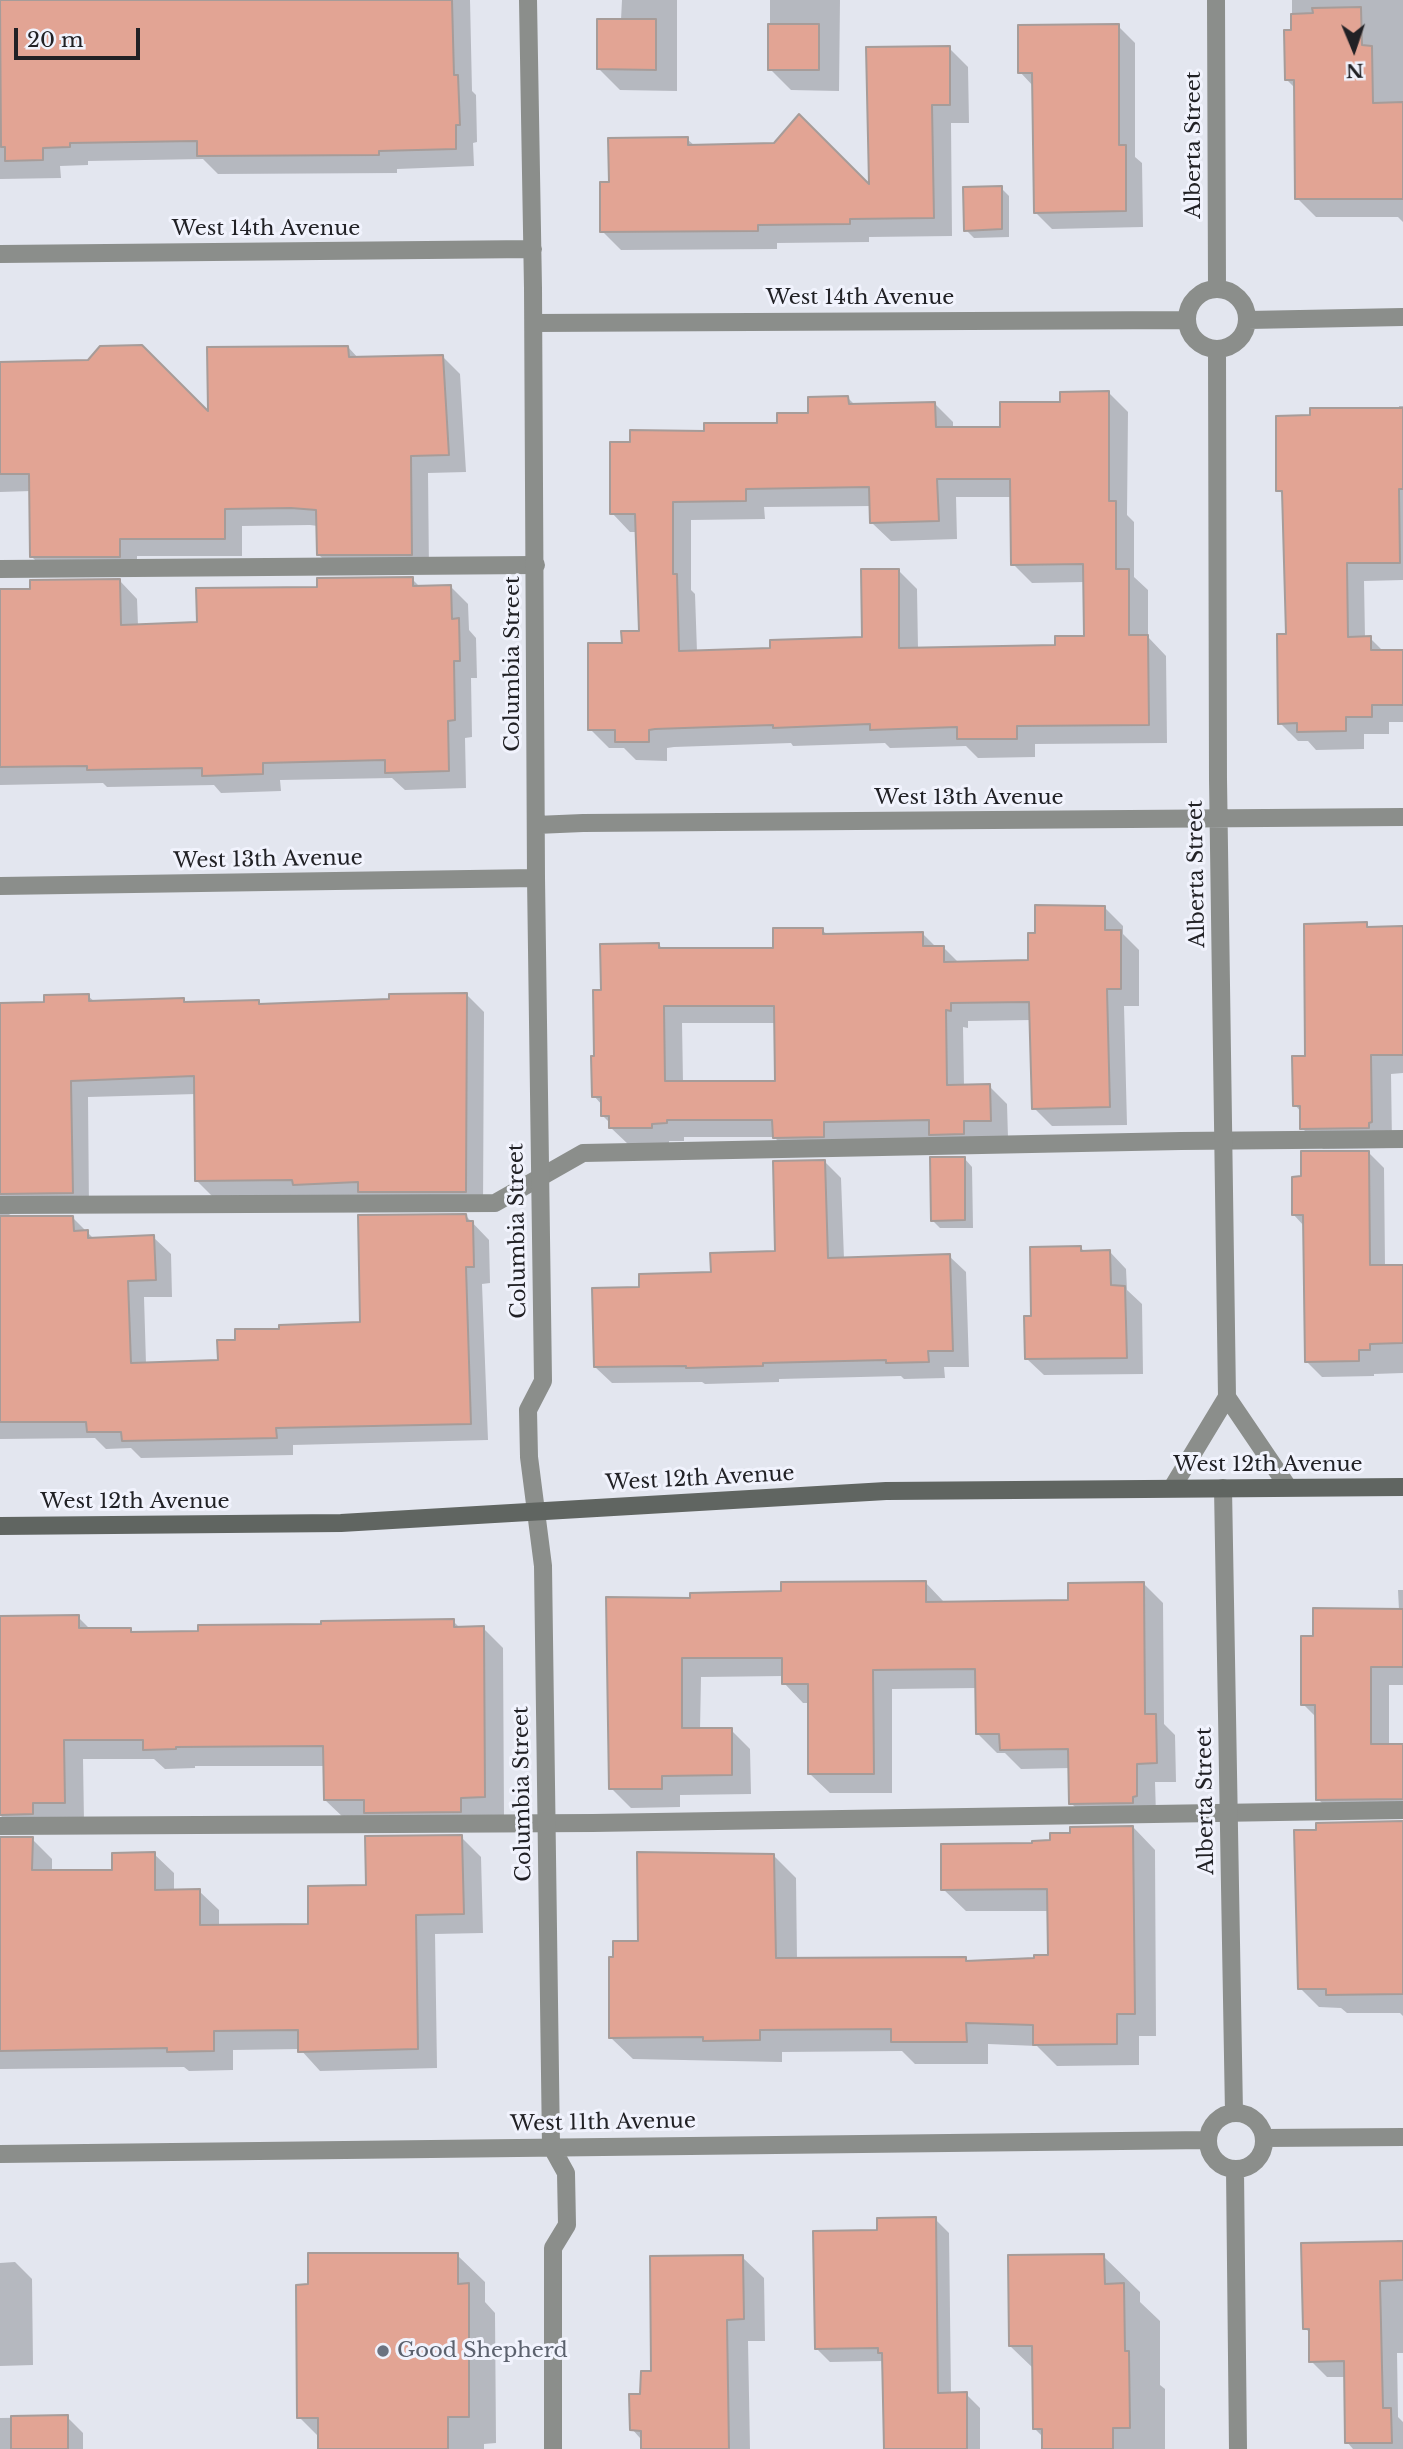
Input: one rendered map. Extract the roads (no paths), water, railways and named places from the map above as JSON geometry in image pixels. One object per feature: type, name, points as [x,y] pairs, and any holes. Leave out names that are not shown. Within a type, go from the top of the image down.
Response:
[{"type":"street","name":"Columbia Street","points":[[528,0],[534,323],[536,878],[543,1381],[528,1410],[529,1457],[543,1566],[551,2146],[566,2173],[567,2225],[553,2248],[554,2449]]},
{"type":"street","name":"Alberta Street","points":[[1216,0],[1217,289]]},
{"type":"street","name":"West 14th Avenue","points":[[0,254],[533,249]]},
{"type":"street","points":[[1217,289],[1227,290],[1235,295],[1246,310],[1248,320],[1242,338],[1226,349],[1217,350],[1208,349],[1193,338],[1187,320],[1193,302],[1199,295],[1217,289]]},
{"type":"street","points":[[1248,320],[1403,317]]},
{"type":"street","name":"West 14th Avenue","points":[[534,323],[1187,320]]},
{"type":"street","name":"Alberta Street","points":[[1217,350],[1219,819],[1227,1397]]},
{"type":"street","points":[[0,569],[536,565]]},
{"type":"street","name":"West 13th Avenue","points":[[536,825],[1403,817]]},
{"type":"street","name":"West 13th Avenue","points":[[0,886],[536,878]]},
{"type":"street","points":[[0,1205],[495,1203],[583,1153],[1403,1139]]},
{"type":"street","points":[[1172,1488],[1227,1397],[1288,1487]]},
{"type":"street","name":"West 12th Avenue","points":[[0,1526],[341,1523],[886,1491],[1403,1486]]},
{"type":"street","name":"Alberta Street","points":[[1223,1488],[1234,2113]]},
{"type":"street","points":[[0,1826],[547,1823],[1403,1810]]},
{"type":"street","points":[[1234,2113],[1245,2114],[1254,2119],[1265,2138],[1264,2150],[1258,2161],[1247,2168],[1235,2170],[1224,2168],[1215,2160],[1209,2151],[1207,2140],[1216,2121],[1224,2115],[1234,2113]]},
{"type":"street","points":[[1265,2138],[1403,2137]]},
{"type":"street","name":"West 11th Avenue","points":[[0,2154],[1207,2140]]},
{"type":"street","points":[[1235,2170],[1238,2449]]},
{"type":"place","name":"Good Shepherd","points":[[383,2351]]}]
